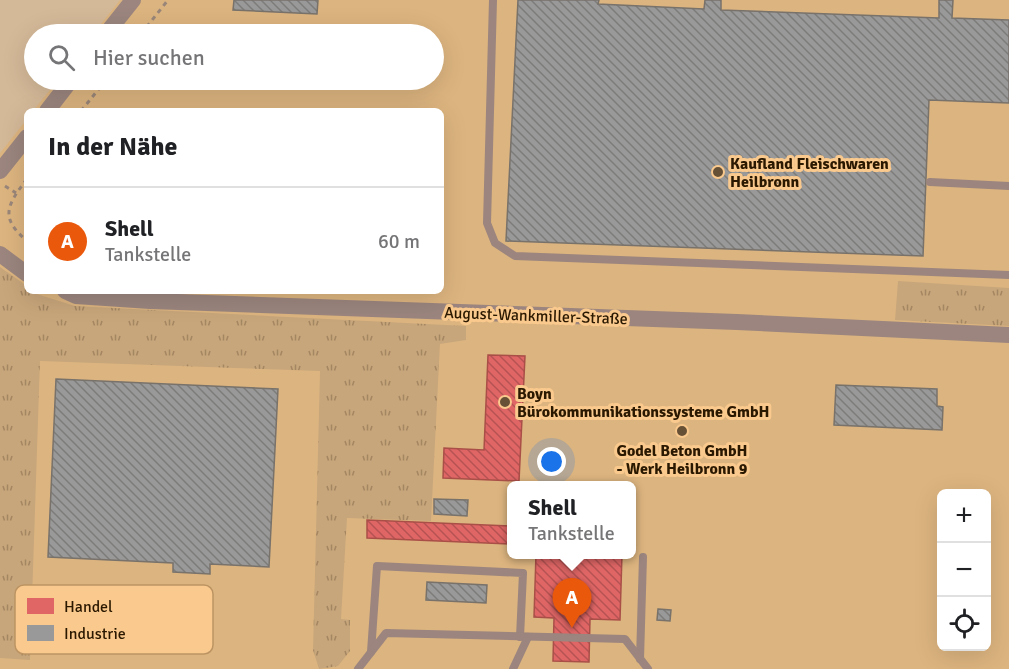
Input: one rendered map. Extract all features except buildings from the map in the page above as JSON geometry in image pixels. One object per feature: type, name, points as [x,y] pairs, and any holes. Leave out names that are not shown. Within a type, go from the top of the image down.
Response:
[{"type":"street","points":[[114,24],[133,0]]},
{"type":"street","points":[[49,108],[63,90]]},
{"type":"street","points":[[0,171],[24,140]]},
{"type":"street","points":[[0,254],[24,272]]},
{"type":"street","name":"August-Wankmiller-Straße","points":[[71,294],[150,301],[737,322],[1009,335]]},
{"type":"lane","points":[[493,0],[487,223],[495,243],[515,256],[1009,275]]},
{"type":"lane","points":[[930,182],[1009,186]]},
{"type":"lane","points":[[640,659],[643,557]]},
{"type":"lane","points":[[371,653],[377,566],[523,573],[524,637],[513,669]]},
{"type":"lane","points":[[358,669],[386,633],[625,639],[648,669]]},
{"type":"path","points":[[149,24],[168,0]]},
{"type":"path","points":[[83,108],[98,90]]},
{"type":"path","points":[[24,183],[6,207],[6,220],[14,231],[24,239]]},
{"type":"shaded area","points":[[120,0],[1009,0],[1009,669],[0,669],[0,153],[24,123],[24,294],[444,294],[444,108],[35,108],[50,90],[444,90],[444,24],[101,24]]},
{"type":"green space","points":[[0,267],[24,284],[24,294],[37,294],[75,306],[466,326],[466,340],[440,344],[431,521],[347,518],[341,619],[350,620],[350,651],[338,666],[319,669],[313,650],[320,371],[40,361],[33,585],[15,585],[15,654],[30,654],[30,660],[0,658]]},
{"type":"green space","points":[[898,281],[1009,288],[1009,326],[895,320]]},
{"type":"place","name":"Kaufland Fleischwaren Heilbronn","points":[[718,172]]},
{"type":"place","name":"Boyn Bürokommunikationssysteme GmbH","points":[[505,402]]},
{"type":"place","name":"Godel Beton GmbH - Werk Heilbronn 9","points":[[682,431]]},
{"type":"place","name":"Shell","points":[[572,628]]}]
